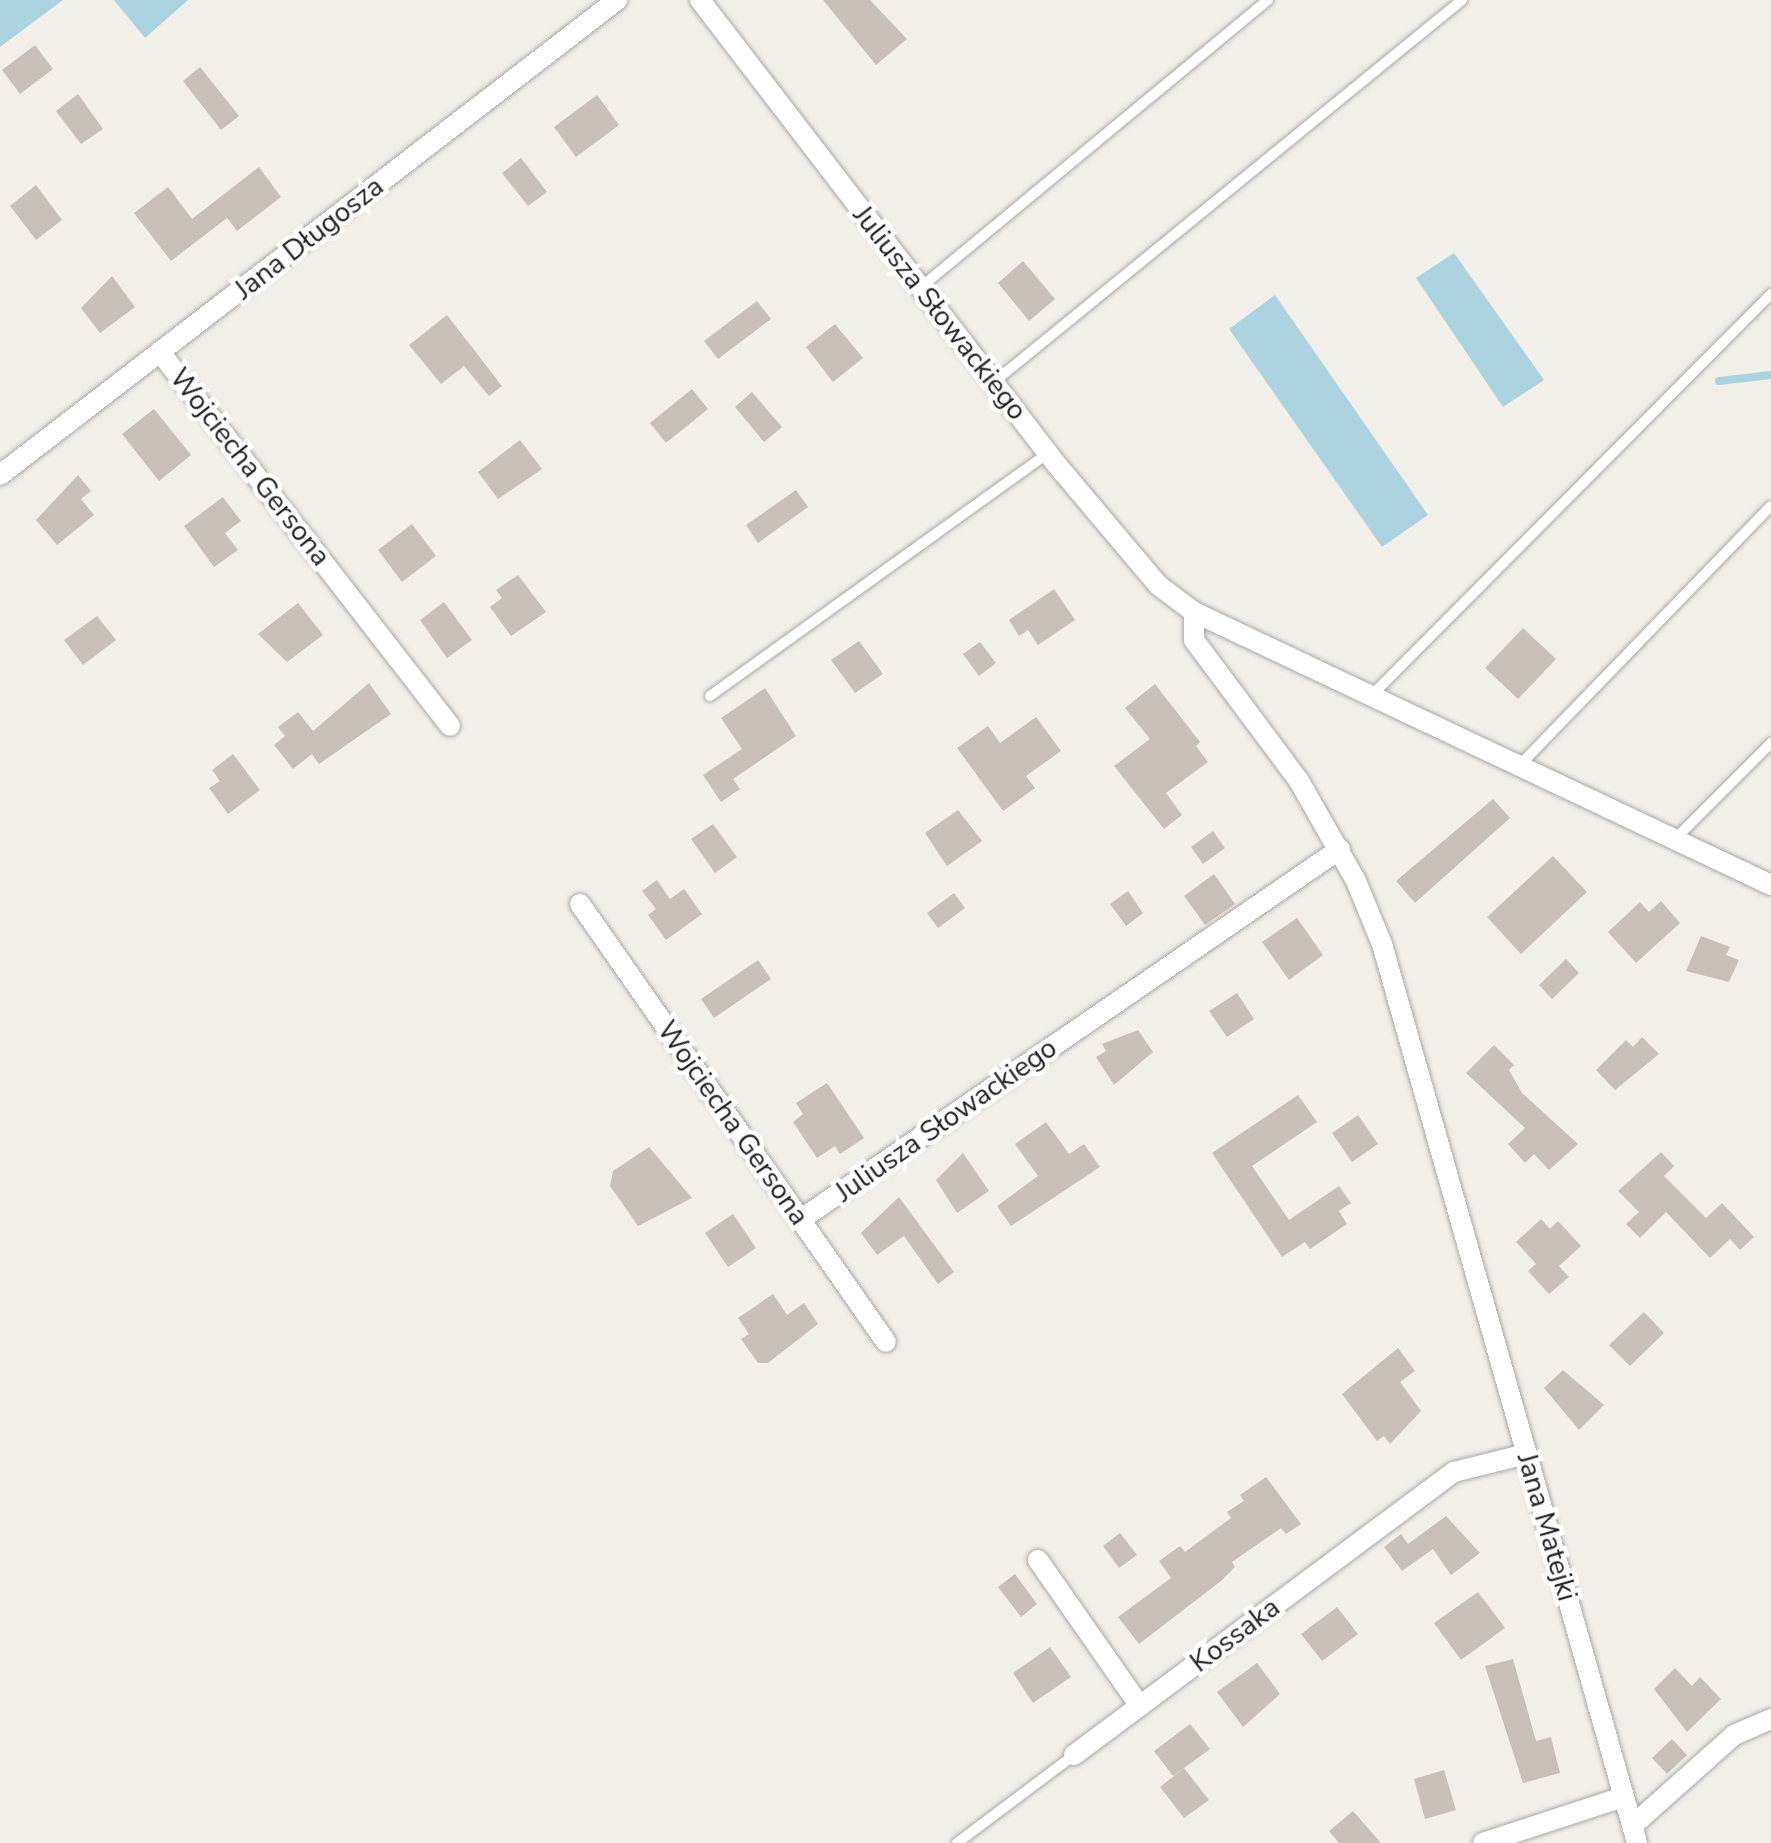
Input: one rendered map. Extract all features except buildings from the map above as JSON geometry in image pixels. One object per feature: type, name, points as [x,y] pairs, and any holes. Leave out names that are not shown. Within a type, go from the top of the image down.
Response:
[{"type":"street","name":"Jana Długosza","points":[[0,475],[617,0]]},
{"type":"street","name":"Juliusza Słowackiego","points":[[700,0],[1048,454],[1158,584],[1194,612],[1771,884]]},
{"type":"street","name":"Wojciecha Gersona","points":[[160,352],[450,726]]},
{"type":"street","points":[[1194,612],[1194,640],[1299,781],[1340,850]]},
{"type":"street","name":"Juliusza Słowackiego","points":[[800,1220],[1340,850]]},
{"type":"street","name":"Jana Matejki","points":[[1340,850],[1382,944],[1462,1210],[1526,1454],[1634,1834]]},
{"type":"street","name":"Wojciecha Gersona","points":[[580,904],[886,1342]]},
{"type":"street","name":"Kossaka","points":[[1074,1755],[1454,1472],[1526,1454]]},
{"type":"street","points":[[1038,1560],[1140,1706]]},
{"type":"street","points":[[1634,1834],[1734,1735],[1771,1720]]},
{"type":"street","points":[[1483,1843],[1623,1796]]},
{"type":"lane","points":[[920,288],[1268,0]]},
{"type":"lane","points":[[994,382],[1462,0]]},
{"type":"lane","points":[[1372,694],[1771,294]]},
{"type":"lane","points":[[710,696],[1048,454]]},
{"type":"lane","points":[[1518,767],[1771,506]]},
{"type":"lane","points":[[1675,840],[1771,743]]},
{"type":"lane","name":"Kossaka","points":[[958,1843],[1074,1755]]},
{"type":"water","points":[[0,0],[63,0],[0,47]]},
{"type":"water","points":[[114,0],[188,0],[145,38]]},
{"type":"water","points":[[1454,253],[1544,380],[1503,407],[1416,278]]},
{"type":"water","points":[[1275,295],[1428,515],[1382,547],[1229,329]]},
{"type":"waterway","points":[[1719,381],[1771,375]]}]
